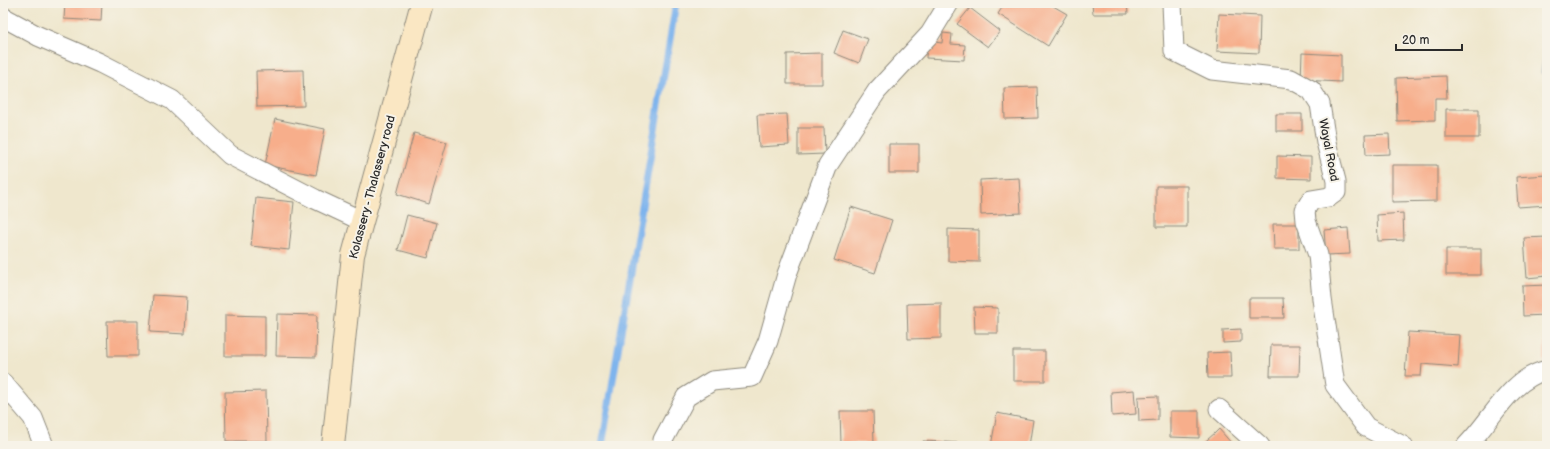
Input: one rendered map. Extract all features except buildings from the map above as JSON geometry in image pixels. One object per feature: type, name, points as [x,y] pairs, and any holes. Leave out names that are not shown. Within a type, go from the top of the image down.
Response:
[{"type":"main road","name":"Kolassery - Thalassery road","points":[[333,446],[353,255],[422,3]]},
{"type":"street","points":[[662,446],[663,440],[686,397],[712,381],[752,377],[768,341],[787,274],[828,165],[877,91],[930,34],[949,3]]},
{"type":"street","name":"Wayal Road","points":[[1172,3],[1174,51],[1212,70],[1291,79],[1311,90],[1320,104],[1326,142],[1336,181],[1336,192],[1329,197],[1311,200],[1305,210],[1306,221],[1318,255],[1322,299],[1335,385],[1366,427],[1403,446]]},
{"type":"street","points":[[3,17],[38,36],[100,63],[172,100],[230,155],[314,199],[362,221]]},
{"type":"street","points":[[1466,446],[1491,414],[1523,381],[1547,370]]},
{"type":"street","points":[[3,383],[33,418],[44,446]]},
{"type":"street","points":[[1219,409],[1260,446]]},
{"type":"water","points":[[1547,38],[1547,74],[1541,73]]},
{"type":"waterway","points":[[602,446],[676,3]]}]
